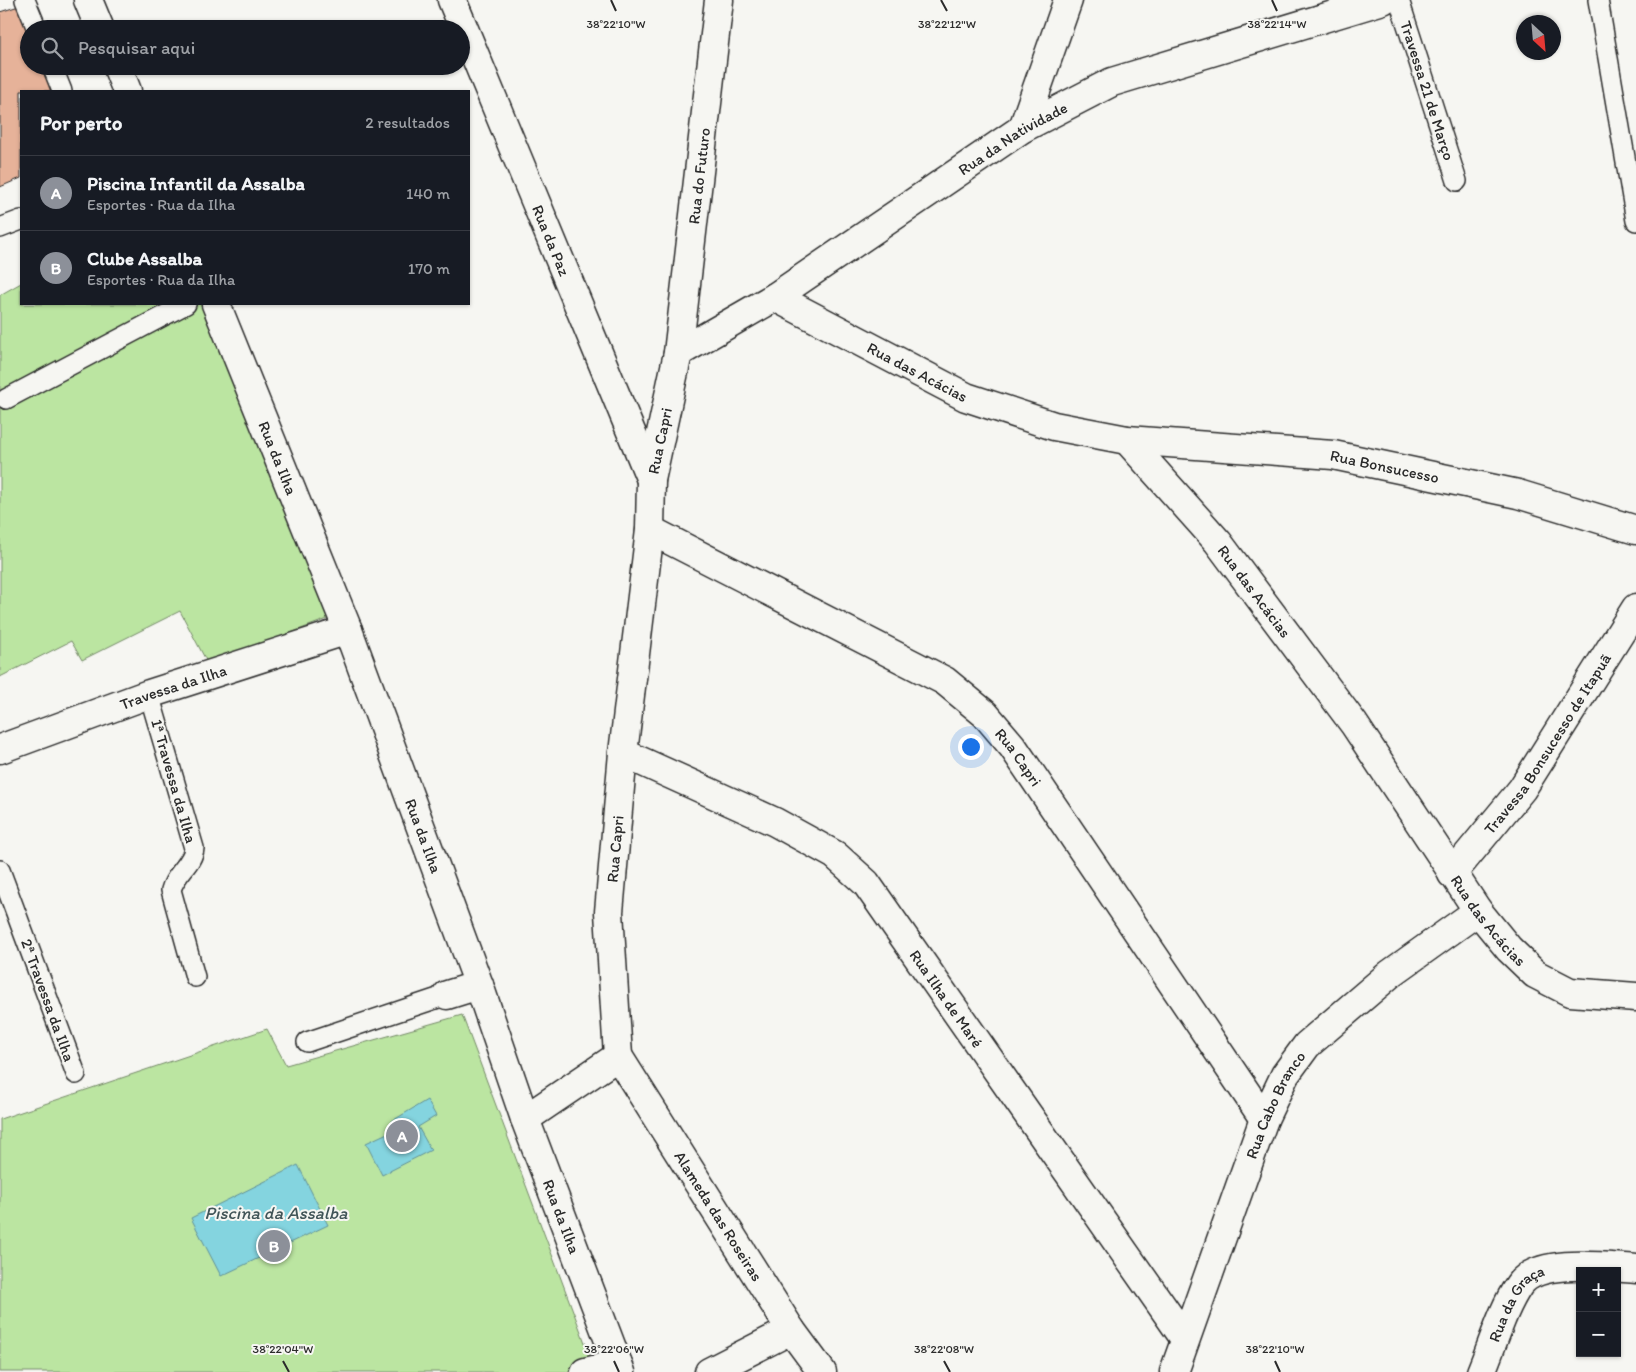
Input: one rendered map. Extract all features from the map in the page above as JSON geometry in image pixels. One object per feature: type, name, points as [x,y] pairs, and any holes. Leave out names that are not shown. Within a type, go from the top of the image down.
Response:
[{"type":"street","points":[[88,0],[96,20]]},
{"type":"street","name":"Rua da Paz","points":[[452,0],[460,20]]},
{"type":"street","name":"Rua do Futuro","points":[[678,352],[720,0]]},
{"type":"street","points":[[1023,128],[1068,0]]},
{"type":"street","name":"Rua da Natividade","points":[[678,352],[775,297],[1023,128],[1112,82],[1382,0]]},
{"type":"street","name":"Rua da Paz","points":[[470,43],[651,480]]},
{"type":"street","points":[[120,75],[127,90]]},
{"type":"street","name":"Rua das Acácias","points":[[775,297],[966,397],[1054,426],[1128,440],[1218,542],[1354,724],[1452,874],[1478,911],[1509,949],[1535,974],[1570,992],[1636,997]]},
{"type":"street","name":"Rua da Ilha","points":[[216,305],[348,630],[479,985],[525,1119],[619,1368]]},
{"type":"street","name":"Rua Capri","points":[[618,1056],[609,912],[623,753],[650,530],[651,480],[678,352]]},
{"type":"street","name":"Rua Bonsucesso","points":[[1128,440],[1333,455],[1518,494],[1636,530]]},
{"type":"street","name":"Rua Capri","points":[[650,530],[945,681],[986,714],[1014,747],[1264,1119]]},
{"type":"street","name":"Travessa Bonsucesso de Itapuã","points":[[1452,874],[1522,789],[1636,608]]},
{"type":"street","name":"Travessa da Ilha","points":[[0,749],[148,694],[348,630]]},
{"type":"street","name":"Rua Ilha de Maré","points":[[623,753],[775,822],[835,855],[866,883],[1185,1339]]},
{"type":"street","name":"Rua Cabo Branco","points":[[1174,1372],[1264,1119],[1285,1075],[1307,1045],[1390,974],[1478,911]]},
{"type":"street","points":[[448,995],[479,985]]},
{"type":"street","points":[[525,1119],[618,1056]]},
{"type":"street","name":"Alameda das Roseiras","points":[[618,1056],[791,1330],[822,1372]]},
{"type":"street","name":"Rua da Graça","points":[[1481,1372],[1520,1283],[1540,1271],[1571,1264],[1636,1269]]},
{"type":"street","points":[[709,1372],[791,1330]]},
{"type":"street","points":[[585,1372],[619,1368]]},
{"type":"lane","points":[[26,0],[34,20]]},
{"type":"lane","name":"Travessa 21 de Março","points":[[1399,0],[1457,181]]},
{"type":"lane","points":[[1598,0],[1636,221]]},
{"type":"lane","points":[[56,75],[62,90]]},
{"type":"lane","points":[[0,228],[20,220]]},
{"type":"lane","points":[[6,399],[184,305]]},
{"type":"lane","name":"1ª Travessa da Ilha","points":[[148,694],[194,848],[194,855],[173,879],[171,890],[196,977]]},
{"type":"lane","name":"2ª Travessa da Ilha","points":[[0,870],[76,1074]]},
{"type":"lane","points":[[307,1042],[448,995]]},
{"type":"green space","points":[[20,284],[20,305],[202,305],[330,618],[208,664],[180,611],[82,660],[71,641],[0,677],[0,295]]},
{"type":"green space","points":[[462,1015],[596,1372],[0,1372],[0,1119],[267,1029],[286,1065]]},
{"type":"water","points":[[427,1100],[436,1116],[418,1127],[431,1150],[382,1175],[366,1143],[398,1128],[392,1121]]},
{"type":"water","name":"Piscina da Assalba","points":[[298,1165],[328,1225],[221,1276],[191,1218]]},
{"type":"building","points":[[22,5],[26,20],[20,20],[20,75],[50,75],[56,90],[20,90],[20,178],[0,187],[0,12]]},
{"type":"place","name":"Piscina Infantil da Assalba","points":[[402,1136]]},
{"type":"place","name":"Clube Assalba","points":[[274,1246]]}]
